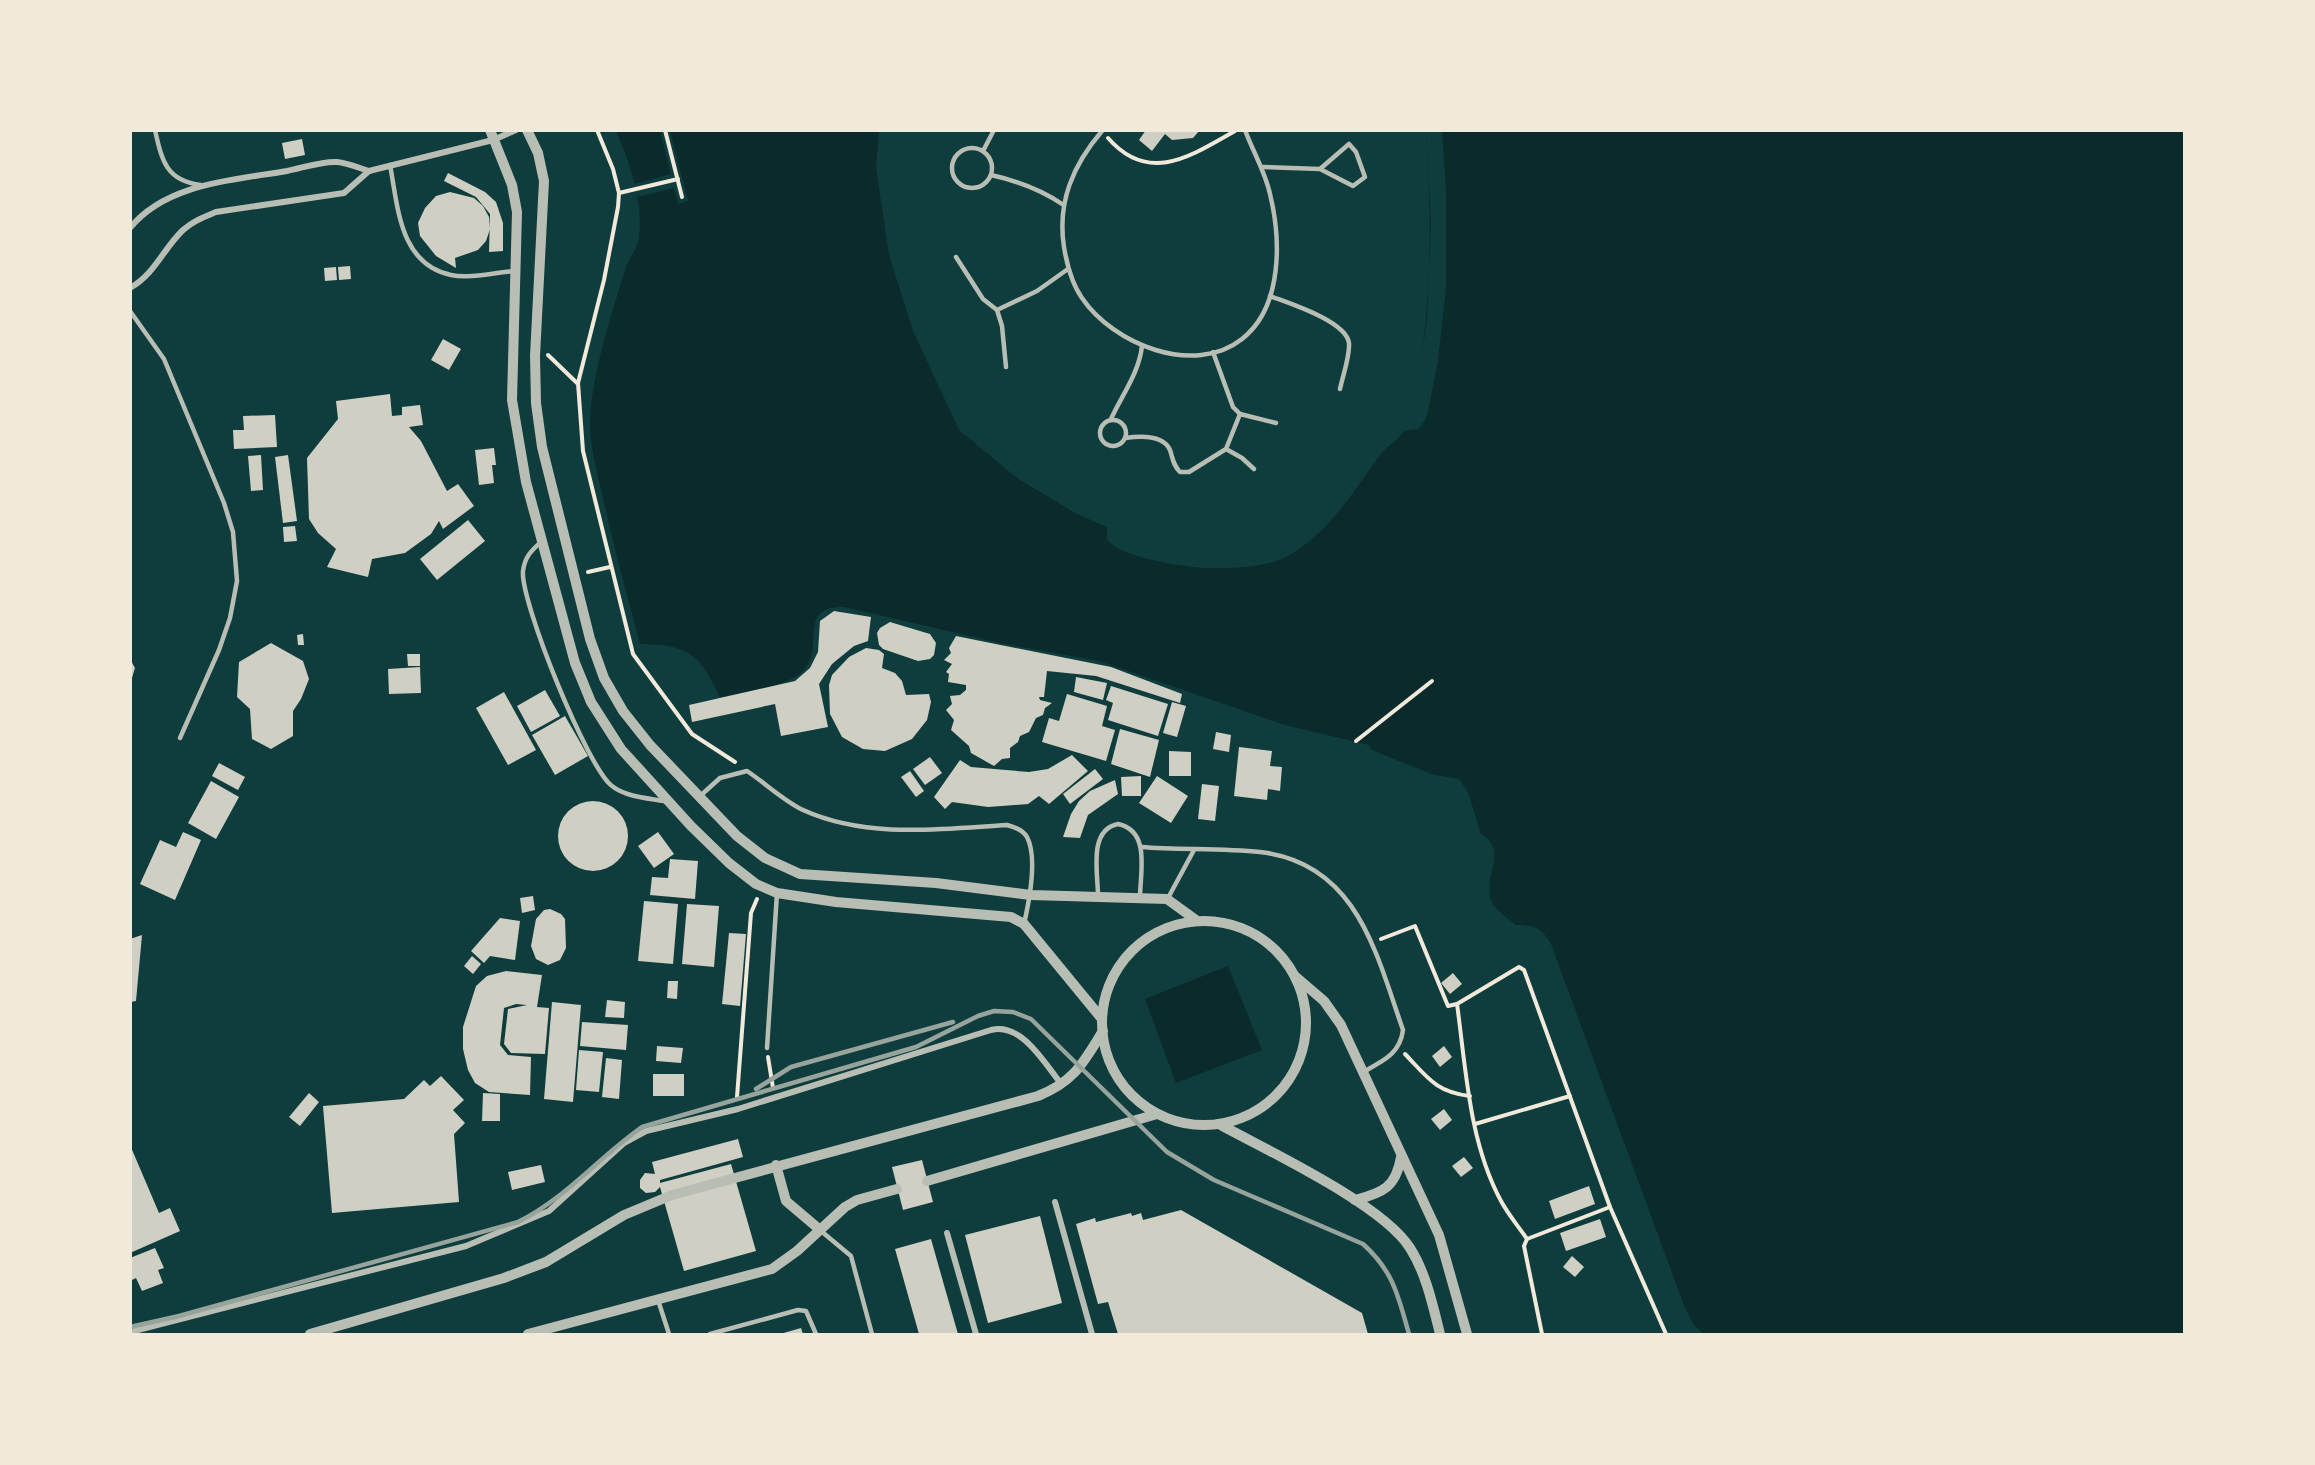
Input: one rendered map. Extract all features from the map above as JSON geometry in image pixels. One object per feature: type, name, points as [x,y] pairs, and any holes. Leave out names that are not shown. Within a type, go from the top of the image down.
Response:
[{"type":"street","points":[[130,288],[152,272],[170,244],[198,220],[216,212],[344,193],[369,171],[516,130]]},
{"type":"street","points":[[527,130],[538,153],[544,181],[535,356],[536,403],[542,447],[573,575],[604,678],[623,711],[650,745],[736,836],[758,853],[800,874],[936,883],[1031,895],[1167,899],[1196,920]]},
{"type":"street","points":[[492,135],[516,198],[512,400],[526,482],[575,663],[591,702],[621,749],[729,863],[762,886],[777,893],[836,902],[1011,917],[1024,924],[1102,1019]]},
{"type":"street","points":[[130,228],[139,218],[180,193],[204,186],[337,162],[369,171]]},
{"type":"street","points":[[130,218],[139,218]]},
{"type":"street","points":[[1196,920],[1243,928],[1264,940],[1282,956],[1295,977],[1304,1003],[1306,1030],[1300,1057],[1292,1074],[1269,1102],[1246,1117],[1219,1124],[1188,1124],[1157,1114],[1135,1098],[1118,1077],[1107,1053],[1103,1031],[1102,1019],[1108,990],[1121,963],[1142,942],[1168,927],[1196,920]]},
{"type":"street","points":[[1295,977],[1324,1002],[1335,1017],[1362,1073],[1439,1235],[1467,1335]]},
{"type":"street","points":[[130,1332],[466,1246],[549,1211],[624,1143],[646,1131],[738,1109],[1001,1028],[1012,1030],[1025,1041],[1063,1085]]},
{"type":"street","points":[[310,1335],[504,1278],[546,1262],[647,1204],[776,1165],[1038,1096],[1063,1085],[1080,1067],[1103,1031]]},
{"type":"street","points":[[927,1181],[1157,1114]]},
{"type":"street","points":[[1219,1124],[1355,1200],[1385,1221],[1410,1248],[1430,1296],[1440,1335]]},
{"type":"street","points":[[1355,1200],[1372,1196],[1390,1185],[1396,1178],[1401,1157]]},
{"type":"street","points":[[776,1165],[786,1201],[819,1229]]},
{"type":"street","points":[[528,1335],[772,1269],[857,1200],[897,1189]]},
{"type":"street","points":[[1055,1202],[1092,1335]]},
{"type":"street","points":[[947,1233],[976,1335]]},
{"type":"lane","points":[[160,130],[155,134],[162,157],[172,176],[186,183],[204,186]]},
{"type":"lane","points":[[983,151],[994,130]]},
{"type":"lane","points":[[1102,130],[1077,166],[1062,204],[1063,236],[1068,269],[1080,296],[1092,311],[1124,336],[1162,353],[1213,352],[1242,340],[1261,317],[1270,296],[1276,269],[1276,236],[1263,167],[1245,130]]},
{"type":"lane","points":[[1263,167],[1320,169],[1353,186],[1365,177],[1356,152],[1349,144],[1320,169]]},
{"type":"lane","points":[[971,148],[983,151],[992,163],[991,174],[985,183],[976,188],[965,187],[957,180],[953,170],[954,160],[961,152],[971,148]]},
{"type":"lane","points":[[390,165],[400,227],[408,245],[421,259],[450,275],[516,271]]},
{"type":"lane","points":[[991,174],[1017,180],[1044,192],[1062,204]]},
{"type":"lane","points":[[956,257],[983,299],[997,310],[1006,367]]},
{"type":"lane","points":[[997,310],[1038,291],[1068,269]]},
{"type":"lane","points":[[1270,296],[1305,308],[1338,327],[1347,337],[1349,345],[1340,389]]},
{"type":"lane","points":[[130,311],[164,359],[225,503],[233,532],[237,581],[230,618],[219,650],[180,738]]},
{"type":"lane","points":[[1142,346],[1141,359],[1133,377],[1111,419],[1101,427],[1099,432],[1103,442],[1112,446],[1125,438],[1145,437],[1164,442],[1169,448],[1175,466],[1180,472],[1189,472],[1226,449],[1240,414]]},
{"type":"lane","points":[[1213,352],[1233,407],[1240,414],[1276,423]]},
{"type":"lane","points":[[1111,419],[1124,424],[1125,438]]},
{"type":"lane","points":[[1226,449],[1242,458],[1254,469]]},
{"type":"lane","points":[[542,540],[526,556],[523,573],[529,605],[548,664],[598,770],[611,786],[632,796],[670,802]]},
{"type":"lane","points":[[699,797],[720,778],[747,771],[801,809],[841,824],[913,830],[1007,825],[1018,828],[1027,837],[1030,849],[1031,895],[1024,924]]},
{"type":"lane","points":[[1098,896],[1098,843],[1106,828],[1118,824],[1136,832],[1141,848],[1140,898]]},
{"type":"lane","points":[[1141,848],[1262,853],[1296,862],[1329,878],[1349,900],[1372,943],[1403,1030],[1394,1054],[1362,1073]]},
{"type":"lane","points":[[1167,899],[1194,850]]},
{"type":"lane","points":[[767,1048],[777,893]]},
{"type":"lane","points":[[819,1229],[850,1256],[872,1335]]},
{"type":"lane","points":[[658,1299],[669,1335]]},
{"type":"lane","points":[[710,1335],[798,1310],[806,1311],[816,1335]]},
{"type":"path","points":[[597,130],[613,169],[619,193],[604,280],[578,384],[583,450],[610,567],[633,654],[692,734],[747,771]]},
{"type":"path","points":[[665,130],[682,197]]},
{"type":"path","points":[[1102,130],[1120,152],[1141,162],[1184,158],[1210,148],[1236,130]]},
{"type":"path","points":[[619,193],[678,179]]},
{"type":"path","points":[[535,356],[549,355],[578,384]]},
{"type":"path","points":[[573,575],[610,567]]},
{"type":"path","points":[[1356,741],[1431,681]]},
{"type":"path","points":[[738,1109],[751,913],[762,886]]},
{"type":"path","points":[[1372,943],[1415,926],[1448,1006],[1457,1005],[1519,967],[1524,970],[1610,1207],[1666,1335]]},
{"type":"path","points":[[1457,1005],[1475,1124],[1497,1191],[1527,1239]]},
{"type":"path","points":[[767,1048],[775,1098]]},
{"type":"path","points":[[1398,1048],[1436,1085],[1449,1094],[1470,1096]]},
{"type":"path","points":[[1475,1124],[1570,1096]]},
{"type":"path","points":[[1542,1335],[1524,1246],[1527,1239],[1610,1207]]},
{"type":"water","points":[[616,131],[879,131],[876,168],[889,255],[913,331],[959,430],[1017,478],[1077,514],[1107,527],[1107,539],[1124,551],[1152,560],[1183,566],[1213,568],[1244,567],[1275,562],[1311,540],[1336,515],[1378,458],[1407,426],[1416,399],[1425,333],[1429,275],[1430,218],[1426,131],[2184,131],[2184,1334],[1704,1334],[1694,1325],[1685,1308],[1551,944],[1537,929],[1516,925],[1499,912],[1492,902],[1490,883],[1493,848],[1489,840],[1481,834],[1468,792],[1459,779],[1431,774],[1372,750],[1369,745],[1285,725],[1099,661],[1000,643],[844,607],[829,608],[816,620],[809,661],[796,677],[764,688],[720,697],[706,670],[690,654],[670,647],[640,644],[598,479],[590,430],[594,384],[603,345],[626,266],[637,246],[639,237],[637,195]]},
{"type":"water","points":[[1228,966],[1262,1050],[1176,1083],[1145,999]]},
{"type":"pier","points":[[660,131],[670,131],[688,201],[678,204],[674,188],[638,197],[634,184],[671,174]]},
{"type":"pier","points":[[1426,131],[1442,131],[1446,192],[1446,288],[1438,361],[1427,416],[1419,429],[1404,431],[1413,410],[1427,321],[1431,221]]},
{"type":"building","points":[[1146,130],[1200,130],[1193,138],[1172,140],[1165,134],[1152,151],[1139,140]]},
{"type":"building","points":[[302,139],[305,155],[285,159],[282,143]]},
{"type":"building","points":[[448,173],[485,192],[496,202],[503,223],[503,251],[489,252],[490,214],[476,197],[444,181]]},
{"type":"building","points":[[450,192],[474,198],[483,206],[489,217],[490,229],[486,241],[478,250],[455,258],[456,268],[436,256],[420,236],[418,223],[425,208],[436,196]]},
{"type":"building","points":[[350,266],[351,279],[339,280],[338,267]]},
{"type":"building","points":[[336,267],[337,280],[325,281],[324,268]]},
{"type":"building","points":[[443,339],[461,349],[449,370],[431,360]]},
{"type":"building","points":[[390,394],[392,416],[402,415],[402,407],[420,405],[423,425],[409,427],[421,441],[447,491],[458,484],[474,506],[443,529],[439,521],[431,534],[405,553],[372,559],[368,577],[327,567],[336,549],[318,533],[309,519],[307,458],[338,419],[336,401]]},
{"type":"building","points":[[275,415],[277,447],[234,449],[233,430],[244,430],[243,416]]},
{"type":"building","points":[[494,448],[496,465],[492,465],[494,483],[479,485],[475,450]]},
{"type":"building","points":[[261,455],[263,490],[251,491],[248,456]]},
{"type":"building","points":[[288,455],[297,521],[283,523],[275,457]]},
{"type":"building","points":[[468,520],[485,541],[437,580],[420,559]]},
{"type":"building","points":[[295,526],[297,541],[284,542],[283,527]]},
{"type":"building","points":[[834,611],[871,617],[868,641],[854,646],[832,664],[819,684],[828,727],[781,736],[775,704],[692,722],[689,705],[795,681],[810,668],[818,652],[820,621]]},
{"type":"building","points":[[890,622],[930,634],[936,643],[934,655],[930,659],[918,661],[883,649],[879,645],[877,633],[880,628]]},
{"type":"building","points":[[303,634],[304,645],[298,645],[297,635]]},
{"type":"building","points":[[956,636],[1111,667],[1182,694],[1180,703],[1096,676],[1047,671],[1044,697],[1039,697],[1040,700],[1052,703],[1045,708],[1043,715],[1036,718],[1029,732],[1020,736],[1018,742],[1010,748],[1010,758],[1002,759],[994,766],[971,753],[969,746],[951,730],[954,720],[946,710],[952,704],[950,696],[960,695],[966,690],[966,685],[948,682],[949,674],[946,672],[952,664],[944,660],[951,653],[949,648]]},
{"type":"building","points":[[271,643],[303,661],[309,679],[293,711],[293,736],[271,749],[252,739],[250,709],[237,697],[239,662]]},
{"type":"building","points":[[866,648],[879,650],[884,654],[882,668],[895,673],[902,681],[906,695],[929,694],[931,702],[927,720],[912,739],[885,751],[863,749],[842,737],[830,714],[829,685],[832,675],[849,657]]},
{"type":"building","points":[[407,654],[420,654],[420,666],[408,666]]},
{"type":"building","points":[[130,659],[135,668],[131,681],[130,681]]},
{"type":"building","points":[[420,667],[421,693],[389,694],[388,669]]},
{"type":"building","points":[[1076,677],[1107,683],[1103,700],[1074,692]]},
{"type":"building","points":[[1111,686],[1168,704],[1158,736],[1108,720],[1113,703],[1106,700]]},
{"type":"building","points":[[545,690],[560,716],[531,732],[517,706]]},
{"type":"building","points":[[504,692],[536,750],[508,765],[476,708]]},
{"type":"building","points":[[1067,694],[1107,706],[1102,726],[1115,730],[1106,761],[1042,742],[1049,718],[1059,721]]},
{"type":"building","points":[[1172,702],[1186,706],[1177,737],[1163,733]]},
{"type":"building","points":[[565,716],[588,756],[555,775],[532,735]]},
{"type":"building","points":[[1120,729],[1159,740],[1150,777],[1111,764]]},
{"type":"building","points":[[1216,732],[1231,735],[1229,752],[1213,749]]},
{"type":"building","points":[[1239,747],[1272,751],[1270,766],[1282,767],[1280,791],[1268,789],[1267,800],[1234,796]]},
{"type":"building","points":[[1169,751],[1191,752],[1191,776],[1169,776]]},
{"type":"building","points":[[1072,755],[1088,771],[1049,804],[1039,796],[1028,804],[988,807],[952,802],[945,809],[934,797],[960,760],[971,767],[1029,772],[1048,769]]},
{"type":"building","points":[[930,757],[942,773],[925,785],[913,769]]},
{"type":"building","points":[[219,763],[245,777],[238,790],[212,776]]},
{"type":"building","points":[[1095,769],[1103,779],[1070,804],[1063,794]]},
{"type":"building","points":[[910,771],[924,791],[916,797],[901,777]]},
{"type":"building","points":[[1141,776],[1141,796],[1122,796],[1121,777]]},
{"type":"building","points":[[1157,776],[1188,796],[1171,823],[1139,803]]},
{"type":"building","points":[[1115,780],[1118,794],[1088,815],[1080,838],[1063,837],[1071,814],[1079,801],[1090,791]]},
{"type":"building","points":[[211,781],[239,797],[216,839],[188,823]]},
{"type":"building","points":[[1202,784],[1219,786],[1215,821],[1198,819]]},
{"type":"building","points":[[600,801],[613,807],[622,816],[626,822],[628,836],[626,850],[618,861],[607,869],[586,871],[568,861],[560,850],[558,829],[568,811],[579,803]]},
{"type":"building","points":[[183,832],[201,840],[175,900],[140,884],[160,840],[176,847]]},
{"type":"building","points":[[658,832],[674,854],[654,868],[638,846]]},
{"type":"building","points":[[670,859],[698,861],[695,899],[650,895],[652,877],[668,878]]},
{"type":"building","points":[[533,896],[535,910],[522,913],[520,898]]},
{"type":"building","points":[[644,901],[678,904],[673,964],[638,961]]},
{"type":"building","points":[[687,904],[719,906],[714,967],[682,964]]},
{"type":"building","points":[[550,909],[561,914],[565,919],[566,948],[560,960],[548,965],[536,959],[531,946],[536,919],[544,910]]},
{"type":"building","points":[[500,918],[520,921],[515,960],[490,956],[484,963],[471,951]]},
{"type":"building","points":[[729,933],[746,934],[740,1006],[722,1004]]},
{"type":"building","points":[[142,935],[136,1001],[130,1002],[130,939]]},
{"type":"building","points":[[472,956],[481,964],[473,974],[464,966]]},
{"type":"building","points":[[506,971],[542,975],[537,1007],[549,1008],[545,1054],[511,1053],[504,1044],[508,1009],[527,1005],[516,1004],[504,1008],[500,1045],[508,1055],[531,1057],[530,1095],[489,1092],[475,1083],[468,1070],[463,1049],[463,1027],[476,986],[487,976]]},
{"type":"building","points":[[1453,973],[1462,984],[1450,994],[1441,983]]},
{"type":"building","points":[[668,981],[678,981],[677,999],[667,998]]},
{"type":"building","points":[[607,1000],[625,1002],[624,1018],[605,1017]]},
{"type":"building","points":[[552,1002],[581,1005],[573,1102],[544,1099]]},
{"type":"building","points":[[582,1022],[628,1025],[626,1050],[580,1046]]},
{"type":"building","points":[[657,1046],[683,1048],[681,1063],[656,1061]]},
{"type":"building","points":[[1444,1046],[1452,1057],[1440,1067],[1432,1056]]},
{"type":"building","points":[[579,1050],[603,1052],[599,1092],[576,1090]]},
{"type":"building","points":[[606,1058],[622,1060],[619,1099],[602,1097]]},
{"type":"building","points":[[653,1074],[684,1074],[684,1096],[653,1096]]},
{"type":"building","points":[[441,1076],[464,1100],[453,1110],[465,1123],[454,1134],[459,1202],[332,1213],[323,1106],[404,1099],[424,1080],[430,1086]]},
{"type":"building","points":[[309,1093],[319,1102],[300,1126],[289,1117]]},
{"type":"building","points":[[483,1093],[500,1094],[500,1121],[482,1121]]},
{"type":"building","points":[[1444,1109],[1452,1120],[1440,1130],[1431,1119]]},
{"type":"building","points":[[738,1139],[743,1157],[660,1180],[660,1183],[731,1164],[756,1251],[684,1271],[660,1187],[655,1192],[646,1193],[640,1188],[640,1180],[645,1173],[655,1174],[652,1162]]},
{"type":"building","points":[[130,1145],[159,1213],[170,1208],[180,1231],[130,1253]]},
{"type":"building","points":[[1464,1157],[1473,1168],[1461,1177],[1452,1166]]},
{"type":"building","points":[[922,1160],[933,1202],[903,1210],[892,1167]]},
{"type":"building","points":[[541,1165],[545,1182],[512,1190],[508,1172]]},
{"type":"building","points":[[1589,1186],[1595,1204],[1555,1219],[1549,1201]]},
{"type":"building","points":[[1181,1210],[1362,1313],[1368,1334],[1118,1334],[1108,1302],[1098,1304],[1076,1224],[1095,1218],[1096,1222],[1131,1213],[1132,1216],[1141,1213],[1143,1220]]},
{"type":"building","points":[[1040,1216],[1062,1303],[988,1323],[965,1235]]},
{"type":"building","points":[[1600,1219],[1606,1237],[1566,1251],[1560,1233]]},
{"type":"building","points":[[931,1239],[958,1334],[919,1334],[895,1249]]},
{"type":"building","points":[[155,1248],[164,1268],[158,1270],[163,1283],[142,1291],[136,1278],[130,1281],[130,1258]]},
{"type":"building","points":[[1572,1256],[1584,1267],[1575,1277],[1563,1267]]},
{"type":"building","points":[[801,1328],[803,1334],[780,1334]]},
{"type":"railway","points":[[130,1327],[179,1316],[518,1222],[567,1190],[642,1127],[916,1047],[978,1016],[994,1011],[1013,1012],[1031,1019],[1167,1152],[1214,1180],[1363,1244],[1388,1275],[1398,1296],[1409,1334]]},
{"type":"railway","points":[[756,1089],[791,1067],[953,1022]]}]
